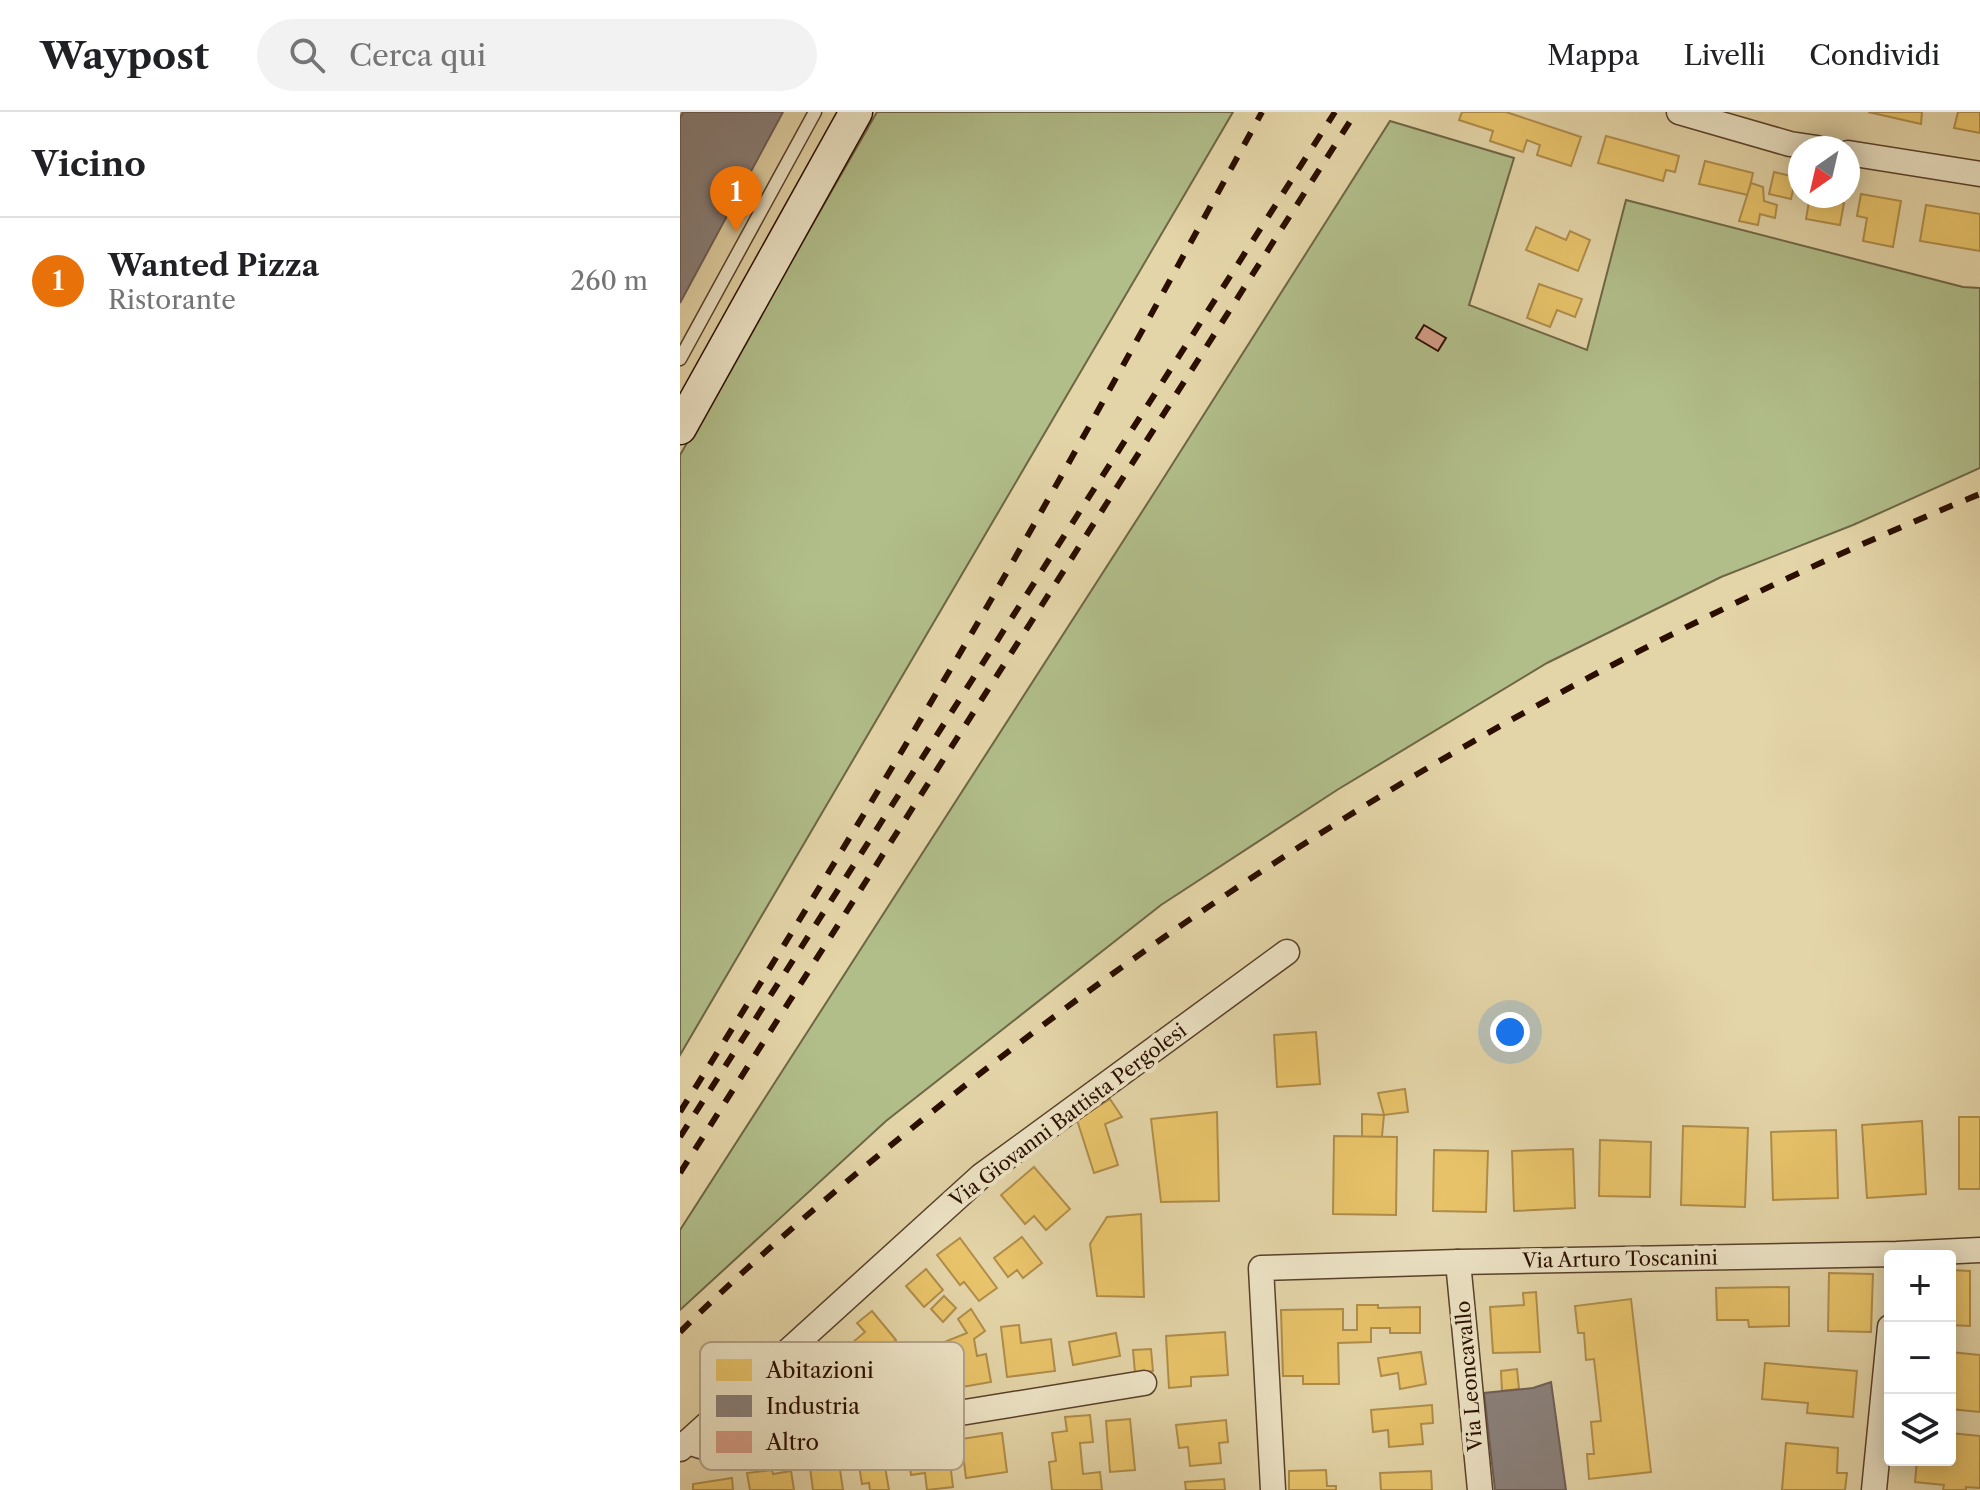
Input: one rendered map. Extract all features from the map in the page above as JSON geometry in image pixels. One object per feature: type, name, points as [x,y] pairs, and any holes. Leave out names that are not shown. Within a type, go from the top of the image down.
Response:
[{"type":"main road","points":[[680,428],[856,112]]},
{"type":"street","points":[[1679,112],[1788,143]]},
{"type":"street","points":[[1860,155],[1980,174]]},
{"type":"street","name":"Via Giovanni Battista Pergolesi","points":[[798,1342],[981,1176],[1287,952]]},
{"type":"street","name":"Via Arturo Toscanini","points":[[1956,1251],[1980,1250]]},
{"type":"street","name":"Via Arturo Toscanini","points":[[1273,1490],[1261,1268],[1884,1255]]},
{"type":"street","name":"Via Leoncavallo","points":[[1458,1262],[1480,1490]]},
{"type":"street","points":[[964,1412],[1144,1383]]},
{"type":"street","points":[[1874,1490],[1884,1388]]},
{"type":"street","name":"Via Giovanni Battista Pergolesi","points":[[684,1445],[700,1431]]},
{"type":"lane","points":[[680,359],[815,112]]},
{"type":"green space","points":[[877,112],[1233,112],[680,1055],[680,455]]},
{"type":"green space","points":[[1390,121],[1514,158],[1469,305],[1587,350],[1626,200],[1963,287],[1980,288],[1980,468],[1853,525],[1721,577],[1547,663],[1337,790],[1161,905],[886,1121],[680,1310],[680,1230]]},
{"type":"building: Abitazioni","points":[[1462,112],[1506,112],[1581,137],[1571,166],[1537,155],[1540,145],[1527,140],[1523,152],[1490,141],[1493,131],[1459,120]]},
{"type":"building: Abitazioni","points":[[1868,112],[1922,112],[1921,124]]},
{"type":"building: Abitazioni","points":[[1958,112],[1980,112],[1980,133],[1954,128]]},
{"type":"building: Abitazioni","points":[[1606,136],[1679,156],[1675,172],[1666,170],[1663,181],[1598,163]]},
{"type":"building: Abitazioni","points":[[1705,161],[1753,173],[1748,195],[1699,184]]},
{"type":"building: Abitazioni","points":[[1774,172],[1788,175],[1788,198],[1769,194]]},
{"type":"building: Abitazioni","points":[[1751,183],[1763,187],[1764,201],[1777,205],[1775,218],[1760,214],[1758,225],[1739,221]]},
{"type":"building: Abitazioni","points":[[1861,194],[1901,201],[1893,247],[1863,241],[1867,218],[1857,216]]},
{"type":"building: Abitazioni","points":[[1926,205],[1980,214],[1980,251],[1920,241]]},
{"type":"building: Abitazioni","points":[[1808,208],[1843,208],[1840,225],[1806,219]]},
{"type":"building: Abitazioni","points":[[1536,227],[1566,240],[1570,231],[1590,240],[1578,271],[1526,250]]},
{"type":"building: Abitazioni","points":[[1539,284],[1582,299],[1575,317],[1557,310],[1550,327],[1527,318]]},
{"type":"building: Abitazioni","points":[[1316,1032],[1320,1084],[1277,1087],[1274,1035]]},
{"type":"building: Abitazioni","points":[[1405,1089],[1408,1112],[1384,1115],[1378,1093]]},
{"type":"building: Abitazioni","points":[[1110,1099],[1122,1117],[1105,1124],[1118,1165],[1094,1173],[1077,1120]]},
{"type":"building: Abitazioni","points":[[1217,1112],[1219,1201],[1161,1202],[1151,1119]]},
{"type":"building: Abitazioni","points":[[1362,1114],[1384,1115],[1381,1146],[1362,1148]]},
{"type":"building: Abitazioni","points":[[1959,1117],[1980,1117],[1980,1189],[1959,1189]]},
{"type":"building: Abitazioni","points":[[1922,1121],[1926,1194],[1867,1198],[1862,1125]]},
{"type":"building: Abitazioni","points":[[1683,1126],[1748,1128],[1745,1207],[1681,1205]]},
{"type":"building: Abitazioni","points":[[1836,1130],[1838,1198],[1773,1200],[1771,1132]]},
{"type":"building: Abitazioni","points":[[1334,1136],[1397,1137],[1396,1215],[1333,1214]]},
{"type":"building: Abitazioni","points":[[1600,1140],[1651,1142],[1650,1197],[1599,1196]]},
{"type":"building: Abitazioni","points":[[1573,1149],[1575,1208],[1514,1211],[1512,1151]]},
{"type":"building: Abitazioni","points":[[1434,1150],[1488,1151],[1486,1212],[1433,1211]]},
{"type":"building: Abitazioni","points":[[1034,1167],[1070,1209],[1046,1230],[1034,1216],[1025,1224],[1001,1195]]},
{"type":"building: Abitazioni","points":[[1141,1214],[1144,1297],[1097,1296],[1090,1244],[1107,1217]]},
{"type":"building: Abitazioni","points":[[1022,1237],[1042,1263],[1023,1278],[1017,1270],[1008,1277],[994,1258]]},
{"type":"building: Abitazioni","points":[[960,1238],[997,1288],[979,1301],[964,1282],[960,1285],[937,1255]]},
{"type":"building: Abitazioni","points":[[926,1269],[943,1290],[924,1307],[906,1286]]},
{"type":"building: Abitazioni","points":[[1956,1270],[1970,1271],[1970,1326],[1956,1325]]},
{"type":"building: Abitazioni","points":[[1829,1273],[1873,1274],[1871,1332],[1828,1331]]},
{"type":"building: Abitazioni","points":[[1789,1287],[1789,1326],[1749,1327],[1748,1320],[1717,1320],[1716,1288]]},
{"type":"building: Abitazioni","points":[[1536,1292],[1540,1352],[1493,1353],[1490,1307],[1524,1305],[1523,1293]]},
{"type":"building: Abitazioni","points":[[944,1296],[956,1308],[943,1322],[931,1309]]},
{"type":"building: Abitazioni","points":[[1631,1299],[1651,1472],[1589,1479],[1587,1454],[1594,1454],[1591,1422],[1601,1421],[1594,1359],[1586,1360],[1584,1333],[1578,1333],[1575,1306]]},
{"type":"building: Abitazioni","points":[[1357,1305],[1420,1307],[1420,1333],[1390,1333],[1390,1328],[1371,1328],[1371,1342],[1338,1343],[1339,1384],[1303,1384],[1303,1376],[1283,1376],[1281,1310],[1343,1309],[1343,1330],[1357,1330]]},
{"type":"building: Abitazioni","points":[[971,1309],[985,1331],[974,1339],[977,1356],[986,1354],[991,1382],[964,1387],[964,1342],[944,1342],[967,1333],[958,1319]]},
{"type":"building: Abitazioni","points":[[872,1311],[896,1340],[853,1342],[865,1332],[857,1323]]},
{"type":"building: Abitazioni","points":[[1019,1325],[1021,1343],[1051,1339],[1055,1371],[1007,1377],[1001,1327]]},
{"type":"building: Abitazioni","points":[[1225,1332],[1228,1375],[1191,1377],[1191,1386],[1169,1388],[1166,1336]]},
{"type":"building: Abitazioni","points":[[1116,1333],[1120,1356],[1073,1365],[1069,1342]]},
{"type":"building: Abitazioni","points":[[1151,1349],[1153,1371],[1135,1373],[1133,1350]]},
{"type":"building: Abitazioni","points":[[1421,1352],[1426,1384],[1400,1389],[1398,1373],[1381,1376],[1378,1358]]},
{"type":"building: Abitazioni","points":[[1956,1353],[1980,1355],[1980,1412],[1956,1410]]},
{"type":"building: Abitazioni","points":[[1765,1363],[1857,1371],[1853,1417],[1807,1413],[1808,1403],[1762,1399]]},
{"type":"building: Abitazioni","points":[[1517,1369],[1519,1389],[1502,1391],[1501,1371]]},
{"type":"building: Abitazioni","points":[[1432,1405],[1433,1423],[1421,1424],[1423,1444],[1389,1447],[1388,1430],[1373,1432],[1371,1410]]},
{"type":"building: Abitazioni","points":[[1090,1415],[1093,1442],[1080,1443],[1083,1474],[1100,1472],[1102,1490],[1052,1490],[1049,1462],[1056,1461],[1052,1433],[1067,1431],[1065,1417]]},
{"type":"building: Abitazioni","points":[[1130,1419],[1135,1470],[1110,1472],[1106,1421]]},
{"type":"building: Abitazioni","points":[[1226,1420],[1228,1442],[1219,1443],[1221,1463],[1190,1466],[1188,1447],[1179,1448],[1176,1425]]},
{"type":"building: Abitazioni","points":[[1002,1433],[1007,1472],[966,1478],[964,1439]]},
{"type":"building: Abitazioni","points":[[1956,1434],[1980,1436],[1980,1488],[1943,1490],[1944,1485],[1915,1482],[1916,1466],[1956,1466]]},
{"type":"building: Abitazioni","points":[[1786,1443],[1838,1448],[1837,1473],[1847,1473],[1845,1490],[1782,1490]]},
{"type":"building: Abitazioni","points":[[772,1470],[773,1474],[791,1471],[794,1490],[750,1490],[747,1473]]},
{"type":"building: Abitazioni","points":[[810,1470],[840,1470],[843,1490],[813,1490]]},
{"type":"building: Abitazioni","points":[[860,1470],[886,1470],[889,1490],[870,1490],[869,1483],[862,1484]]},
{"type":"building: Abitazioni","points":[[910,1470],[951,1470],[953,1487],[927,1490],[925,1473],[911,1475]]},
{"type":"building: Abitazioni","points":[[1326,1470],[1327,1486],[1336,1486],[1336,1490],[1289,1490],[1289,1471]]},
{"type":"building: Abitazioni","points":[[1431,1471],[1432,1490],[1381,1490],[1380,1473]]},
{"type":"building: Abitazioni","points":[[732,1478],[733,1490],[693,1490],[693,1484]]},
{"type":"building: Abitazioni","points":[[1224,1479],[1225,1490],[1186,1490],[1185,1482]]},
{"type":"building: Industria","points":[[683,112],[783,112],[680,303],[680,118]]},
{"type":"building: Industria","points":[[1551,1382],[1566,1490],[1495,1490],[1484,1393],[1533,1388]]},
{"type":"building: Altro","points":[[1424,325],[1446,338],[1438,351],[1416,338]]},
{"type":"railway","points":[[680,1112],[973,631],[1262,112]]},
{"type":"railway","points":[[680,1137],[1335,112]]},
{"type":"railway","points":[[680,1173],[1356,112]]},
{"type":"railway","points":[[680,1332],[800,1221],[927,1116],[1048,1022],[1172,932],[1300,847],[1430,766],[1700,620],[1980,494]]},
{"type":"place","name":"Wanted Pizza","points":[[736,232]]}]
